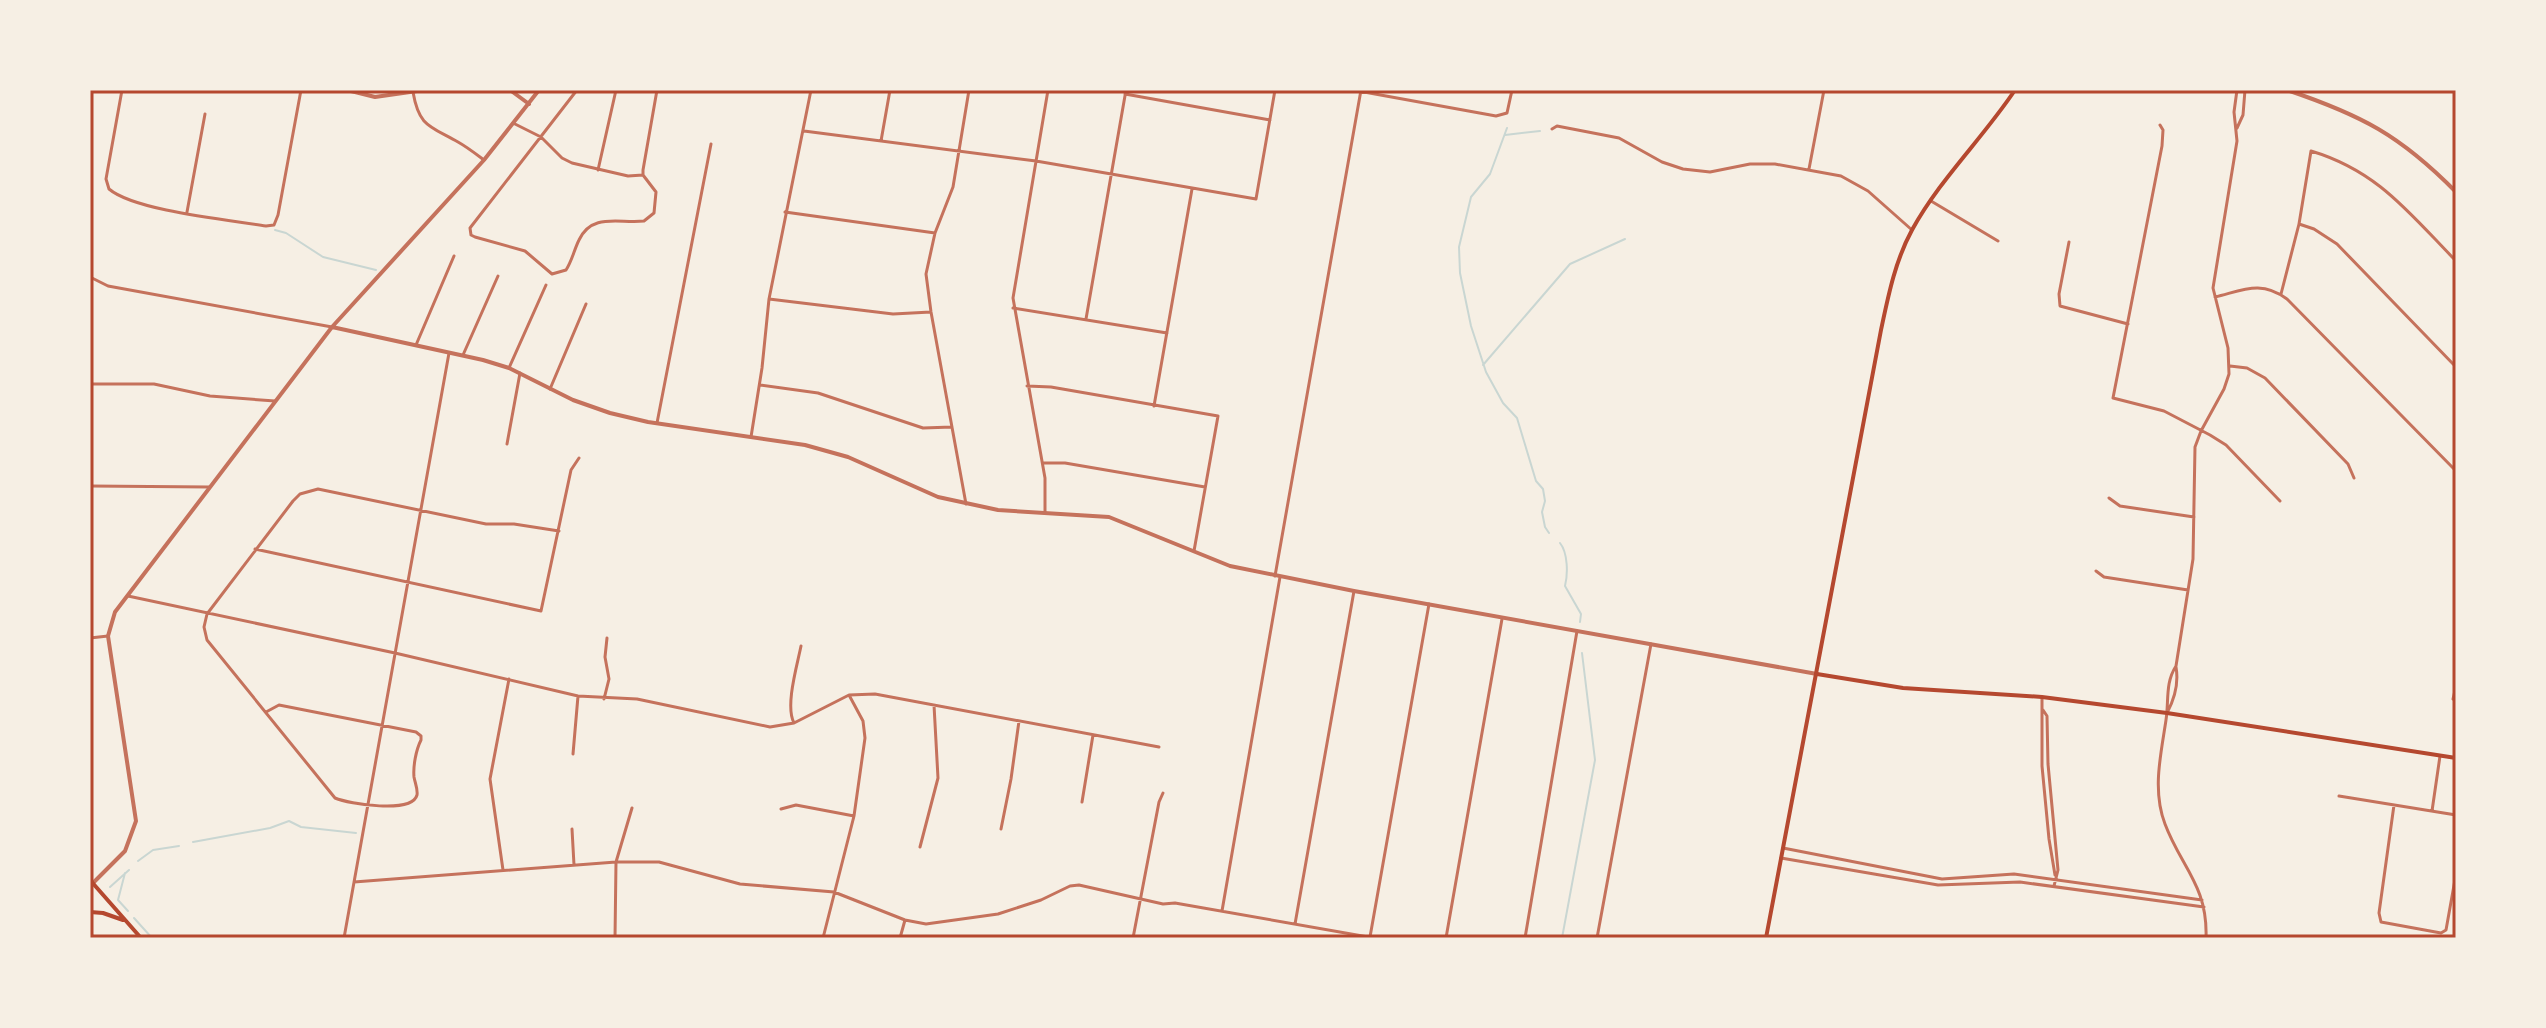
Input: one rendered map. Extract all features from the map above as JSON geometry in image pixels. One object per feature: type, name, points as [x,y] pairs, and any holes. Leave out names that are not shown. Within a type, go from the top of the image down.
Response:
[{"type":"main road","points":[[1766,938],[1887,301],[1912,230],[2015,90]]},
{"type":"main road","points":[[1817,674],[1903,688],[2042,697],[2167,713],[2456,758]]},
{"type":"main road","points":[[91,883],[141,938]]},
{"type":"main road","points":[[90,912],[125,920]]},
{"type":"street","points":[[122,90],[107,185],[113,193],[187,212],[266,226],[274,225],[301,90]]},
{"type":"street","points":[[347,90],[375,97],[424,90]]},
{"type":"street","points":[[510,90],[529,104]]},
{"type":"street","points":[[91,883],[125,851],[136,821],[108,636],[115,612],[332,327],[484,160],[539,90]]},
{"type":"street","points":[[577,90],[472,224],[469,232],[475,237],[525,251],[552,274],[566,270],[580,238],[596,223],[611,219],[644,221],[654,213],[656,192],[643,175],[657,90]]},
{"type":"street","points":[[598,170],[616,90]]},
{"type":"street","points":[[751,437],[769,299],[811,90]]},
{"type":"street","points":[[881,141],[890,90]]},
{"type":"street","points":[[966,504],[926,274],[935,233],[953,187],[969,90]]},
{"type":"street","points":[[1045,513],[1046,489],[1013,308],[1013,288],[1048,90]]},
{"type":"street","points":[[804,131],[1036,161],[1256,199],[1275,90]]},
{"type":"street","points":[[1353,90],[1502,115],[1509,109],[1512,90]]},
{"type":"street","points":[[1809,170],[1824,90]]},
{"type":"street","points":[[2167,713],[2174,700],[2178,679],[2176,666],[2193,559],[2194,455],[2201,431],[2227,383],[2230,366],[2215,297],[2214,274],[2237,141],[2234,112],[2237,90]]},
{"type":"street","points":[[2237,128],[2243,115],[2245,90]]},
{"type":"street","points":[[2287,90],[2343,109],[2384,131],[2456,192]]},
{"type":"street","points":[[1222,911],[1361,91]]},
{"type":"street","points":[[413,92],[423,122],[484,160]]},
{"type":"street","points":[[1086,319],[1126,92],[1270,120]]},
{"type":"street","points":[[187,212],[205,114]]},
{"type":"street","points":[[513,123],[541,137],[562,158],[598,170],[628,176],[643,175]]},
{"type":"street","points":[[2160,125],[2163,130],[2162,146],[2113,398],[2164,411],[2226,445],[2280,501]]},
{"type":"street","points":[[1552,129],[1557,126],[1619,138],[1662,162],[1683,169],[1710,172],[1762,163],[1853,181],[1912,230]]},
{"type":"street","points":[[657,423],[711,144]]},
{"type":"street","points":[[2281,294],[2299,224],[2311,151],[2348,165],[2386,188],[2456,261]]},
{"type":"street","points":[[1154,406],[1192,188]]},
{"type":"street","points":[[1931,201],[1998,241]]},
{"type":"street","points":[[785,212],[935,233]]},
{"type":"street","points":[[2299,224],[2314,229],[2337,244],[2456,367]]},
{"type":"street","points":[[2069,242],[2059,294],[2060,306],[2128,324]]},
{"type":"street","points":[[416,345],[454,256]]},
{"type":"street","points":[[463,355],[498,276]]},
{"type":"street","points":[[90,277],[108,286],[332,327],[463,355],[509,368],[599,409],[657,423],[805,445],[838,454],[938,497],[966,504],[998,510],[1109,517],[1230,566],[1817,674]]},
{"type":"street","points":[[509,368],[546,285]]},
{"type":"street","points":[[2215,297],[2255,287],[2273,289],[2281,294],[2456,471]]},
{"type":"street","points":[[769,299],[893,314],[931,312]]},
{"type":"street","points":[[550,389],[586,304]]},
{"type":"street","points":[[1013,308],[1167,333]]},
{"type":"street","points":[[344,938],[449,353]]},
{"type":"street","points":[[2230,366],[2247,368],[2265,378],[2348,464],[2354,478]]},
{"type":"street","points":[[507,444],[520,373]]},
{"type":"street","points":[[90,384],[154,384],[210,396],[275,401]]},
{"type":"street","points":[[760,385],[818,393],[923,428],[952,427]]},
{"type":"street","points":[[1027,386],[1051,387],[1218,416],[1194,551]]},
{"type":"street","points":[[255,549],[541,611],[571,470],[579,458]]},
{"type":"street","points":[[1042,463],[1065,463],[1205,487]]},
{"type":"street","points":[[90,486],[209,487]]},
{"type":"street","points":[[266,712],[279,705],[416,732],[421,736],[414,775],[417,797],[407,805],[368,805],[342,801],[330,793],[207,640],[204,627],[207,614],[293,501],[309,490],[318,489],[486,524],[514,524],[559,531]]},
{"type":"street","points":[[2109,498],[2120,506],[2194,517]]},
{"type":"street","points":[[2096,571],[2104,577],[2188,590]]},
{"type":"street","points":[[1295,924],[1354,591]]},
{"type":"street","points":[[128,596],[578,696],[637,699],[770,727],[794,723],[849,695],[875,694],[1159,747]]},
{"type":"street","points":[[354,882],[616,862],[659,862],[740,884],[834,892],[905,920],[937,923],[998,914],[1079,885],[1163,904],[1175,903],[1372,938],[1429,604]]},
{"type":"street","points":[[1446,938],[1503,617]]},
{"type":"street","points":[[1525,938],[1577,631]]},
{"type":"street","points":[[90,638],[108,636]]},
{"type":"street","points":[[604,699],[609,679],[605,657],[607,638]]},
{"type":"street","points":[[1597,938],[1651,644]]},
{"type":"street","points":[[794,723],[791,703],[801,646]]},
{"type":"street","points":[[2176,666],[2171,674],[2166,699],[2167,713],[2158,772],[2160,809],[2164,824],[2193,874],[2204,907],[2206,938]]},
{"type":"street","points":[[503,870],[490,779],[509,679]]},
{"type":"street","points":[[2454,700],[2456,686]]},
{"type":"street","points":[[823,938],[854,816],[865,738],[863,721],[849,695]]},
{"type":"street","points":[[573,754],[578,696]]},
{"type":"street","points":[[2042,697],[2042,766],[2054,886]]},
{"type":"street","points":[[920,847],[938,778],[934,705]]},
{"type":"street","points":[[1001,829],[1019,721]]},
{"type":"street","points":[[1082,802],[1093,735]]},
{"type":"street","points":[[2432,811],[2440,756]]},
{"type":"street","points":[[1133,938],[1163,793]]},
{"type":"street","points":[[2339,796],[2456,815]]},
{"type":"street","points":[[781,809],[796,805],[854,816]]},
{"type":"street","points":[[2394,805],[2379,913],[2381,922],[2441,933],[2446,930],[2456,874]]},
{"type":"street","points":[[615,938],[616,862],[632,808]]},
{"type":"street","points":[[572,829],[574,865]]},
{"type":"street","points":[[1783,848],[1921,876],[1949,879],[2014,874],[2055,877],[2202,900]]},
{"type":"street","points":[[1781,858],[1947,886],[2006,881],[2204,907]]},
{"type":"street","points":[[1830,866],[1831,858]]},
{"type":"street","points":[[1868,872],[1869,865]]},
{"type":"street","points":[[1920,882],[1921,876]]},
{"type":"street","points":[[900,938],[905,920]]},
{"type":"waterway","points":[[1507,128],[1490,174],[1471,197],[1459,247],[1460,273],[1471,326],[1486,372],[1503,403],[1517,418],[1536,481],[1543,489],[1545,501],[1542,512],[1549,533]]},
{"type":"waterway","points":[[1505,135],[1540,131]]},
{"type":"waterway","points":[[275,230],[286,233],[323,257],[376,270]]},
{"type":"waterway","points":[[1483,365],[1570,264],[1625,239]]},
{"type":"waterway","points":[[1560,543],[1567,564],[1565,586],[1581,614],[1580,622]]},
{"type":"waterway","points":[[1562,938],[1595,760],[1582,653]]},
{"type":"waterway","points":[[193,842],[270,828],[289,821],[301,827],[356,833]]},
{"type":"waterway","points":[[138,861],[153,850],[179,846]]},
{"type":"waterway","points":[[110,887],[129,870]]},
{"type":"waterway","points":[[125,873],[118,900],[128,911]]},
{"type":"waterway","points":[[134,918],[152,938]]}]
